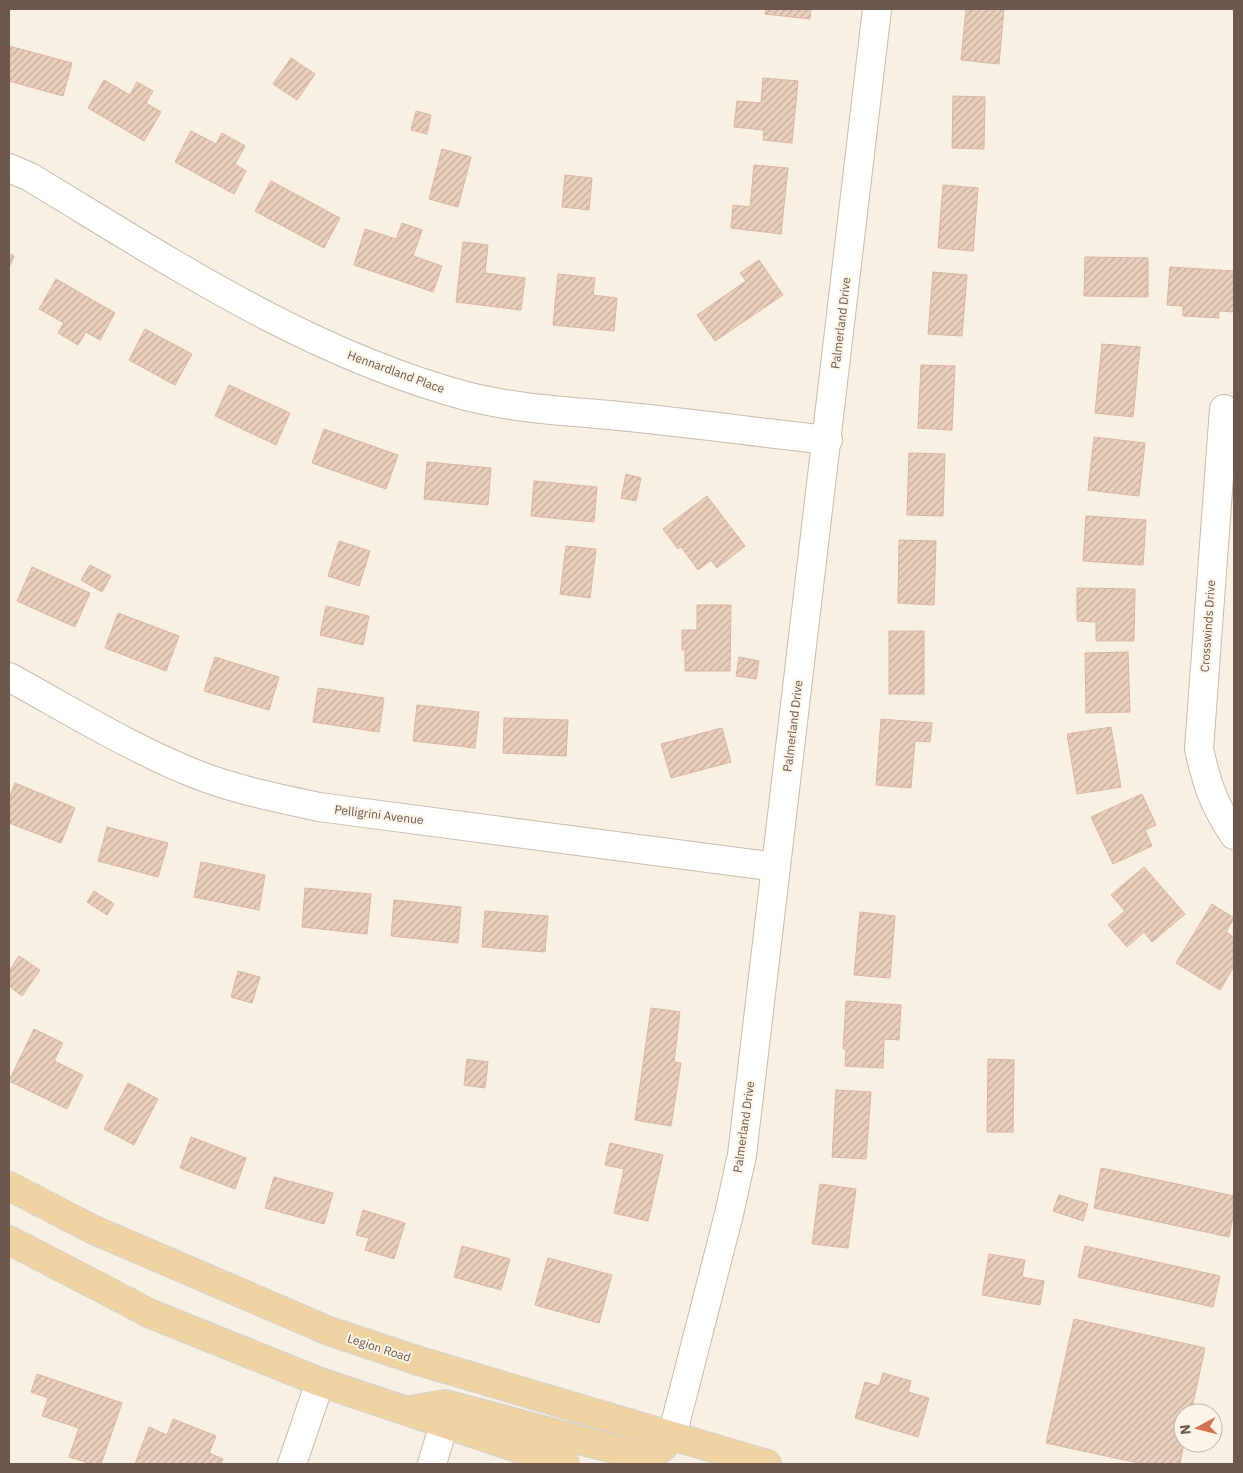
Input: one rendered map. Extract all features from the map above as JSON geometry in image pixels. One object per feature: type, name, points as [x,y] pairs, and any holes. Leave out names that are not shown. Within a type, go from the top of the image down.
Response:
[{"type":"main road","name":"Legion Road","points":[[9,1186],[94,1230],[329,1331],[419,1361],[767,1464]]},
{"type":"main road","points":[[9,1240],[151,1314],[320,1382],[565,1464]]},
{"type":"main road","points":[[406,1411],[444,1404],[626,1452],[648,1456],[660,1451],[672,1436]]},
{"type":"street","name":"Palmerland Drive","points":[[672,1436],[729,1214],[742,1155],[828,440],[877,9]]},
{"type":"street","name":"Hennardland Place","points":[[9,168],[30,177],[241,304],[338,351],[405,378],[468,396],[539,410],[611,415],[828,440]]},
{"type":"street","name":"Crosswinds Drive","points":[[1224,409],[1199,749],[1206,784],[1219,812],[1234,835]]},
{"type":"street","name":"Pelligrini Avenue","points":[[9,677],[138,748],[198,775],[249,792],[319,807],[776,868]]},
{"type":"street","points":[[300,1463],[320,1382]]},
{"type":"street","points":[[432,1464],[444,1424]]},
{"type":"building","points":[[766,9],[811,9],[810,19],[765,14]]},
{"type":"building","points":[[966,9],[1004,9],[999,64],[961,60]]},
{"type":"building","points":[[9,46],[72,63],[63,96],[9,81]]},
{"type":"building","points":[[291,58],[315,74],[297,100],[273,84]]},
{"type":"building","points":[[763,78],[798,81],[792,143],[763,140],[764,130],[734,127],[737,101],[761,103]]},
{"type":"building","points":[[104,80],[130,95],[137,82],[153,91],[146,103],[161,112],[144,141],[88,108]]},
{"type":"building","points":[[953,96],[985,97],[984,149],[952,148]]},
{"type":"building","points":[[416,111],[431,115],[427,134],[411,130]]},
{"type":"building","points":[[191,131],[216,144],[222,133],[245,146],[235,164],[246,171],[234,194],[175,162]]},
{"type":"building","points":[[442,149],[471,157],[458,207],[429,199]]},
{"type":"building","points":[[754,165],[788,168],[781,234],[731,228],[733,205],[750,207]]},
{"type":"building","points":[[565,175],[592,178],[589,210],[562,207]]},
{"type":"building","points":[[271,181],[340,218],[324,248],[255,211]]},
{"type":"building","points":[[943,185],[978,188],[973,251],[938,248]]},
{"type":"building","points":[[402,223],[422,230],[413,256],[442,266],[433,292],[354,265],[365,229],[396,239]]},
{"type":"building","points":[[463,242],[488,245],[485,273],[525,278],[521,310],[456,302]]},
{"type":"building","points":[[9,253],[14,256],[9,268]]},
{"type":"building","points":[[1085,257],[1148,258],[1148,297],[1084,296]]},
{"type":"building","points":[[759,260],[783,295],[715,341],[697,315],[746,281],[740,273]]},
{"type":"building","points":[[1170,267],[1234,271],[1234,312],[1219,311],[1219,318],[1183,316],[1183,306],[1167,305]]},
{"type":"building","points":[[933,272],[967,275],[962,336],[928,334]]},
{"type":"building","points":[[558,274],[595,278],[593,295],[617,298],[614,331],[553,325]]},
{"type":"building","points":[[56,279],[115,313],[100,340],[86,332],[78,345],[58,333],[64,323],[39,309]]},
{"type":"building","points":[[145,329],[192,354],[175,385],[129,360]]},
{"type":"building","points":[[1102,344],[1140,347],[1133,417],[1095,413]]},
{"type":"building","points":[[921,365],[955,366],[952,430],[918,428]]},
{"type":"building","points":[[229,385],[290,413],[276,445],[215,416]]},
{"type":"building","points":[[324,429],[398,455],[386,489],[312,463]]},
{"type":"building","points":[[1094,437],[1145,443],[1139,496],[1088,490]]},
{"type":"building","points":[[909,453],[945,454],[943,516],[907,515]]},
{"type":"building","points":[[427,462],[491,468],[488,505],[424,499]]},
{"type":"building","points":[[626,474],[641,478],[636,501],[621,498]]},
{"type":"building","points":[[534,481],[597,487],[594,522],[531,516]]},
{"type":"building","points":[[707,496],[745,546],[717,568],[711,560],[698,570],[681,547],[678,549],[663,529]]},
{"type":"building","points":[[1086,516],[1146,520],[1143,565],[1083,561]]},
{"type":"building","points":[[899,540],[936,541],[934,605],[898,603]]},
{"type":"building","points":[[339,541],[370,551],[359,586],[328,576]]},
{"type":"building","points":[[566,546],[596,549],[590,598],[560,594]]},
{"type":"building","points":[[90,565],[111,576],[102,592],[81,580]]},
{"type":"building","points":[[32,567],[90,593],[75,627],[17,601]]},
{"type":"building","points":[[1077,588],[1135,589],[1134,641],[1096,641],[1096,622],[1077,621]]},
{"type":"building","points":[[697,605],[731,605],[730,671],[685,671],[685,650],[682,650],[682,630],[697,630]]},
{"type":"building","points":[[326,606],[369,616],[363,645],[320,635]]},
{"type":"building","points":[[118,613],[179,636],[166,671],[105,648]]},
{"type":"building","points":[[889,631],[924,631],[924,694],[889,694]]},
{"type":"building","points":[[1128,652],[1130,712],[1086,713],[1085,653]]},
{"type":"building","points":[[215,657],[279,677],[269,710],[204,691]]},
{"type":"building","points":[[739,657],[759,661],[756,679],[736,676]]},
{"type":"building","points":[[318,688],[384,698],[379,732],[313,722]]},
{"type":"building","points":[[417,705],[479,712],[475,748],[413,741]]},
{"type":"building","points":[[504,718],[568,720],[566,756],[503,753]]},
{"type":"building","points":[[881,719],[932,723],[930,742],[915,741],[911,788],[876,785]]},
{"type":"building","points":[[1111,727],[1121,787],[1077,794],[1067,734]]},
{"type":"building","points":[[722,728],[731,762],[671,778],[661,744]]},
{"type":"building","points":[[15,783],[75,808],[61,843],[9,823],[9,799]]},
{"type":"building","points":[[1142,794],[1156,825],[1145,830],[1152,846],[1113,864],[1091,817]]},
{"type":"building","points":[[107,827],[168,843],[158,877],[98,861]]},
{"type":"building","points":[[201,862],[265,875],[259,910],[194,897]]},
{"type":"building","points":[[1144,867],[1185,914],[1152,942],[1144,932],[1127,947],[1108,925],[1125,911],[1111,895]]},
{"type":"building","points":[[305,888],[371,894],[367,934],[302,927]]},
{"type":"building","points":[[94,891],[114,904],[107,915],[87,902]]},
{"type":"building","points":[[394,900],[461,907],[458,943],[391,936]]},
{"type":"building","points":[[1212,904],[1234,918],[1226,932],[1234,937],[1234,966],[1220,990],[1176,963]]},
{"type":"building","points":[[485,911],[548,916],[545,952],[482,947]]},
{"type":"building","points":[[860,912],[895,916],[890,978],[854,975]]},
{"type":"building","points":[[19,956],[40,970],[22,996],[9,986],[9,971]]},
{"type":"building","points":[[238,971],[260,977],[252,1003],[231,997]]},
{"type":"building","points":[[846,1001],[901,1005],[899,1040],[884,1039],[883,1068],[845,1066],[846,1049],[843,1049]]},
{"type":"building","points":[[651,1008],[680,1012],[674,1062],[681,1063],[671,1126],[635,1120]]},
{"type":"building","points":[[34,1029],[63,1043],[54,1061],[83,1075],[67,1109],[9,1081]]},
{"type":"building","points":[[467,1059],[488,1062],[485,1088],[464,1085]]},
{"type":"building","points":[[988,1059],[1014,1060],[1013,1132],[987,1132]]},
{"type":"building","points":[[128,1083],[158,1099],[134,1145],[104,1129]]},
{"type":"building","points":[[836,1090],[871,1092],[866,1159],[832,1157]]},
{"type":"building","points":[[191,1137],[246,1158],[235,1189],[180,1168]]},
{"type":"building","points":[[610,1143],[663,1155],[648,1221],[614,1213],[624,1169],[605,1165]]},
{"type":"building","points":[[1101,1168],[1234,1196],[1234,1211],[1229,1237],[1094,1208]]},
{"type":"building","points":[[274,1177],[333,1193],[324,1224],[265,1208]]},
{"type":"building","points":[[820,1184],[856,1189],[848,1248],[812,1244]]},
{"type":"building","points":[[1059,1195],[1088,1204],[1083,1221],[1053,1211]]},
{"type":"building","points":[[363,1210],[405,1223],[394,1259],[365,1250],[369,1238],[356,1235]]},
{"type":"building","points":[[462,1246],[510,1259],[501,1290],[454,1277]]},
{"type":"building","points":[[1085,1246],[1220,1276],[1213,1307],[1078,1277]]},
{"type":"building","points":[[989,1254],[1025,1260],[1022,1277],[1044,1281],[1040,1305],[982,1295]]},
{"type":"building","points":[[548,1258],[612,1275],[599,1323],[535,1305]]},
{"type":"building","points":[[1074,1319],[1205,1348],[1193,1403],[1173,1403],[1173,1453],[1182,1453],[1180,1464],[1143,1464],[1046,1443]]},
{"type":"building","points":[[883,1373],[911,1381],[908,1392],[929,1398],[918,1437],[855,1418],[865,1382],[879,1386]]},
{"type":"building","points":[[37,1374],[122,1403],[101,1464],[92,1464],[69,1457],[79,1428],[42,1416],[48,1398],[31,1392]]},
{"type":"building","points":[[173,1419],[216,1436],[209,1453],[223,1459],[221,1464],[135,1464],[149,1427],[167,1435]]}]
